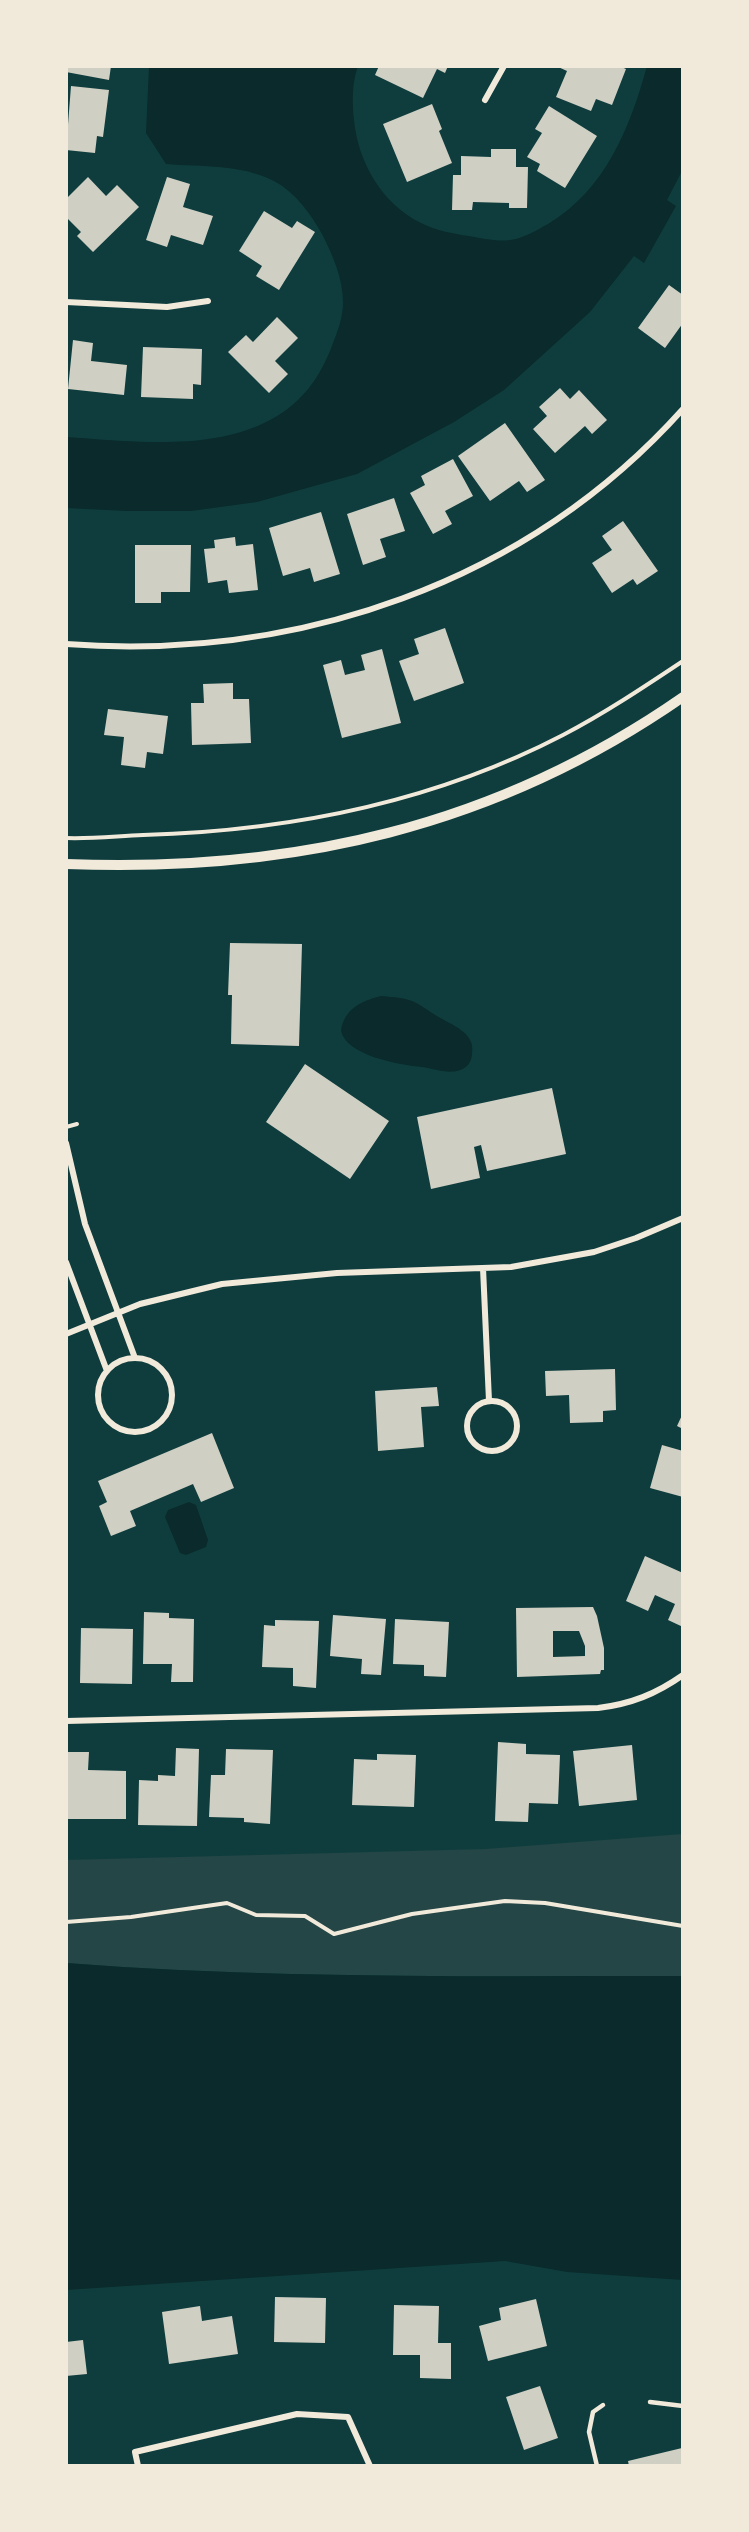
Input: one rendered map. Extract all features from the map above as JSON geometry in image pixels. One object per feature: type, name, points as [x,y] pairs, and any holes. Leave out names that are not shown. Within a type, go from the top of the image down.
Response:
[{"type":"street","points":[[485,100],[504,66]]},
{"type":"street","points":[[66,302],[151,307],[208,301]]},
{"type":"street","points":[[66,644],[136,648],[235,640],[327,623],[409,597],[493,558],[549,524],[610,478],[683,409]]},
{"type":"street","points":[[66,864],[167,865],[262,858],[336,845],[406,829],[442,818],[541,778],[604,746],[683,697]]},
{"type":"street","points":[[66,1143],[85,1224],[135,1358]]},
{"type":"street","points":[[66,1335],[118,1311],[201,1288],[244,1281],[337,1273],[511,1267],[594,1252],[636,1238],[683,1218]]},
{"type":"street","points":[[66,1262],[107,1371]]},
{"type":"street","points":[[483,1268],[489,1401]]},
{"type":"street","points":[[135,1358],[152,1362],[160,1367],[170,1382],[172,1393],[171,1406],[166,1416],[147,1431],[135,1433],[112,1425],[104,1416],[99,1405],[98,1392],[107,1371],[115,1364],[135,1358]]},
{"type":"street","points":[[489,1401],[497,1401],[511,1409],[517,1426],[516,1434],[509,1444],[494,1451],[477,1446],[467,1430],[470,1413],[480,1403],[489,1401]]},
{"type":"street","points":[[66,1721],[598,1708],[647,1697],[683,1675]]},
{"type":"street","points":[[138,2466],[135,2452],[297,2414],[348,2417],[370,2466]]},
{"type":"lane","points":[[650,2402],[683,2406]]},
{"type":"lane","points":[[597,2466],[589,2432],[593,2412],[603,2404]]},
{"type":"path","points":[[66,838],[178,835],[240,830],[352,812],[408,798],[503,763],[562,735],[615,706],[683,661]]},
{"type":"path","points":[[66,1126],[77,1124]]},
{"type":"path","points":[[66,1922],[131,1917],[227,1903],[256,1915],[304,1916],[334,1934],[412,1914],[505,1901],[564,1906],[683,1926]]},
{"type":"shaded area","points":[[149,66],[358,66],[353,99],[356,136],[367,166],[384,193],[407,215],[438,230],[490,240],[510,240],[529,234],[568,210],[600,175],[623,134],[647,66],[683,66],[683,169],[667,200],[676,206],[644,263],[634,256],[590,312],[504,390],[454,422],[357,474],[257,502],[191,511],[66,508],[66,437],[140,442],[192,441],[242,432],[264,423],[298,400],[315,380],[328,356],[342,313],[343,303],[337,267],[313,219],[289,191],[274,181],[235,169],[166,164],[146,133]]},
{"type":"shaded area","points":[[381,996],[413,1001],[461,1030],[472,1046],[472,1057],[468,1065],[451,1072],[376,1058],[353,1047],[345,1040],[341,1031],[346,1017],[360,1003]]},
{"type":"shaded area","points":[[189,1502],[196,1505],[208,1540],[206,1547],[186,1555],[180,1553],[165,1517],[168,1510]]},
{"type":"shaded area","points":[[683,1834],[683,1976],[297,1974],[66,1963],[66,1860],[486,1849]]},
{"type":"shaded area","points":[[66,1963],[297,1974],[683,1976],[683,2280],[567,2272],[505,2261],[66,2290]]},
{"type":"building","points":[[66,66],[111,66],[109,80],[66,72]]},
{"type":"building","points":[[379,66],[448,66],[445,73],[437,69],[423,98],[375,75]]},
{"type":"building","points":[[556,66],[619,66],[626,69],[612,105],[596,99],[591,111],[556,97],[567,71]]},
{"type":"building","points":[[71,86],[109,90],[103,137],[97,136],[95,153],[66,150]]},
{"type":"building","points":[[432,104],[442,129],[439,131],[452,163],[407,182],[383,124]]},
{"type":"building","points":[[549,106],[597,136],[565,188],[537,171],[540,164],[527,157],[542,133],[535,129]]},
{"type":"building","points":[[491,149],[516,149],[516,167],[528,167],[527,208],[509,208],[509,203],[473,202],[472,210],[452,210],[453,175],[461,175],[461,156],[491,157]]},
{"type":"building","points":[[88,177],[106,196],[117,185],[139,207],[93,252],[77,236],[81,232],[66,217],[66,199]]},
{"type":"building","points":[[167,177],[190,184],[183,207],[213,216],[203,245],[171,235],[167,247],[146,240]]},
{"type":"building","points":[[264,211],[292,228],[297,221],[315,232],[279,290],[256,276],[262,266],[239,251]]},
{"type":"building","points":[[669,285],[683,295],[683,323],[665,348],[638,328]]},
{"type":"building","points":[[277,317],[298,338],[275,361],[288,374],[269,393],[228,352],[246,335],[253,342]]},
{"type":"building","points":[[73,340],[93,343],[91,361],[127,365],[124,395],[68,389]]},
{"type":"building","points":[[143,347],[202,349],[201,385],[193,384],[193,399],[141,397]]},
{"type":"building","points":[[560,388],[570,399],[579,390],[607,420],[592,434],[585,426],[555,453],[533,429],[547,416],[539,407]]},
{"type":"building","points":[[505,423],[545,480],[527,492],[519,481],[490,501],[458,456]]},
{"type":"building","points":[[453,459],[473,496],[445,511],[452,524],[433,534],[410,493],[425,485],[421,476]]},
{"type":"building","points":[[394,498],[405,531],[380,539],[386,557],[363,565],[347,514]]},
{"type":"building","points":[[321,512],[340,574],[314,582],[310,568],[283,576],[269,528]]},
{"type":"building","points":[[623,521],[658,571],[637,585],[633,579],[612,593],[592,563],[612,550],[602,536]]},
{"type":"building","points":[[235,537],[236,546],[253,544],[258,590],[229,593],[227,580],[208,583],[204,549],[215,548],[214,540]]},
{"type":"building","points":[[135,545],[191,545],[190,592],[161,592],[161,603],[135,603]]},
{"type":"building","points":[[445,628],[464,683],[414,701],[399,661],[419,654],[414,639]]},
{"type":"building","points":[[382,649],[401,723],[342,738],[323,665],[341,660],[345,675],[365,670],[361,655]]},
{"type":"building","points":[[233,683],[233,699],[249,699],[251,743],[192,745],[191,703],[204,703],[203,684]]},
{"type":"building","points":[[108,709],[168,716],[163,754],[147,752],[145,768],[121,765],[124,737],[104,735]]},
{"type":"building","points":[[230,943],[302,944],[299,1046],[231,1044],[232,995],[228,995]]},
{"type":"building","points":[[305,1064],[389,1121],[350,1179],[266,1122]]},
{"type":"building","points":[[552,1088],[566,1154],[487,1171],[481,1145],[474,1147],[480,1178],[431,1189],[417,1117]]},
{"type":"building","points":[[615,1369],[616,1410],[603,1411],[603,1422],[570,1423],[569,1395],[546,1396],[545,1371]]},
{"type":"building","points":[[437,1387],[439,1406],[421,1407],[424,1447],[378,1451],[375,1391]]},
{"type":"building","points":[[683,1413],[683,1429],[677,1426]]},
{"type":"building","points":[[212,1433],[234,1488],[201,1502],[193,1484],[130,1511],[136,1526],[111,1536],[99,1506],[107,1502],[98,1481]]},
{"type":"building","points":[[662,1445],[683,1451],[683,1497],[650,1488]]},
{"type":"building","points":[[645,1556],[683,1573],[683,1627],[668,1620],[675,1604],[655,1595],[648,1611],[626,1601]]},
{"type":"building","points":[[593,1607],[604,1648],[604,1670],[601,1670],[600,1674],[517,1677],[516,1608]],"holes":[[[553,1631],[579,1631],[585,1646],[585,1656],[553,1657]]]},
{"type":"building","points":[[144,1612],[169,1613],[169,1618],[194,1619],[193,1682],[171,1682],[172,1664],[143,1664]]},
{"type":"building","points":[[333,1615],[386,1619],[381,1675],[361,1674],[362,1659],[330,1656]]},
{"type":"building","points":[[395,1619],[449,1622],[446,1677],[424,1676],[424,1665],[393,1664]]},
{"type":"building","points":[[275,1620],[319,1621],[316,1688],[293,1686],[293,1668],[262,1667],[264,1625],[275,1626]]},
{"type":"building","points":[[81,1628],[133,1629],[132,1684],[80,1683]]},
{"type":"building","points":[[498,1742],[526,1744],[526,1754],[560,1755],[558,1804],[529,1803],[528,1822],[495,1821]]},
{"type":"building","points":[[632,1745],[637,1800],[579,1806],[573,1751]]},
{"type":"building","points":[[176,1748],[199,1749],[197,1826],[138,1825],[139,1780],[158,1781],[158,1775],[175,1776]]},
{"type":"building","points":[[226,1749],[273,1750],[270,1824],[244,1822],[244,1818],[209,1817],[211,1775],[225,1775]]},
{"type":"building","points":[[67,1752],[89,1752],[88,1770],[126,1771],[126,1819],[66,1819]]},
{"type":"building","points":[[377,1754],[416,1755],[414,1807],[352,1805],[354,1759],[377,1760]]},
{"type":"building","points":[[275,2297],[326,2298],[325,2343],[274,2342]]},
{"type":"building","points":[[536,2299],[547,2346],[488,2361],[479,2326],[501,2320],[499,2308]]},
{"type":"building","points":[[394,2305],[439,2306],[438,2343],[451,2343],[451,2379],[420,2378],[420,2355],[393,2355]]},
{"type":"building","points":[[200,2306],[202,2321],[232,2316],[238,2354],[169,2364],[162,2312]]},
{"type":"building","points":[[83,2340],[87,2374],[66,2376],[66,2342]]},
{"type":"building","points":[[540,2386],[558,2438],[524,2450],[506,2397]]},
{"type":"building","points":[[682,2448],[683,2466],[629,2466],[628,2461]]}]
